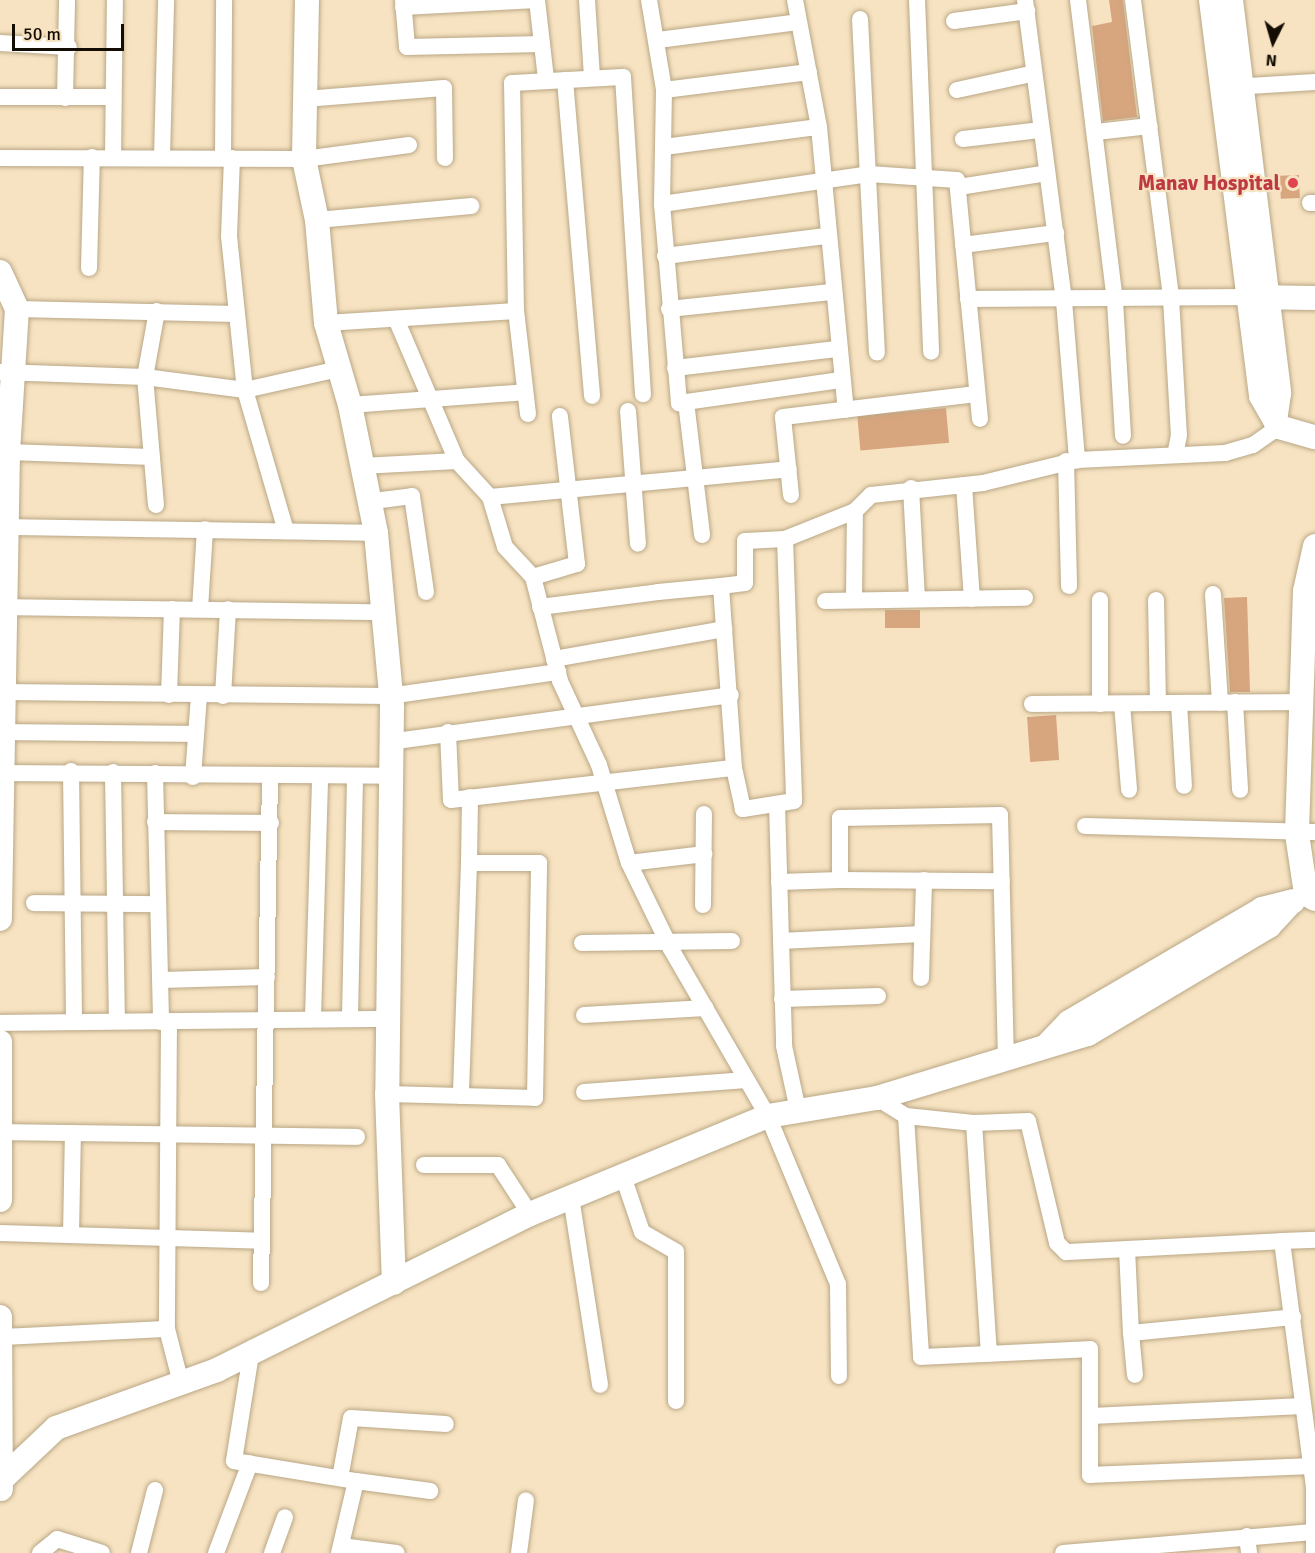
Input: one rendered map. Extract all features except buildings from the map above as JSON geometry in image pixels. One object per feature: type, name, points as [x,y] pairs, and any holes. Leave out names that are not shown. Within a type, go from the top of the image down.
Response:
[{"type":"street","points":[[65,99],[69,47],[67,0]]},
{"type":"street","points":[[113,157],[115,0]]},
{"type":"street","points":[[162,157],[166,0]]},
{"type":"street","points":[[224,0],[229,236],[236,314],[245,390],[286,531]]},
{"type":"street","points":[[307,0],[304,159],[317,220],[326,323],[350,405],[366,502],[376,533],[389,696],[387,1094],[394,1282]]},
{"type":"street","points":[[542,44],[407,47],[403,3],[537,0],[546,79]]},
{"type":"street","points":[[587,0],[592,77]]},
{"type":"street","points":[[649,0],[658,40],[664,90],[662,204],[669,309],[679,403],[841,380]]},
{"type":"street","points":[[795,0],[819,127],[831,292],[846,410]]},
{"type":"street","points":[[917,0],[931,352]]},
{"type":"street","points":[[1078,0],[1115,301],[1123,436]]},
{"type":"street","points":[[1133,0],[1171,298],[1179,435],[1174,455]]},
{"type":"street","points":[[1211,0],[1232,87],[1259,297],[1279,393],[1277,424]]},
{"type":"street","points":[[1231,0],[1232,87]]},
{"type":"street","points":[[954,21],[1026,5],[1031,74],[1056,233],[1064,301],[1072,461],[1069,586]]},
{"type":"street","points":[[860,19],[877,353]]},
{"type":"street","points":[[658,40],[798,22]]},
{"type":"street","points":[[0,43],[69,47]]},
{"type":"street","points":[[664,90],[809,72]]},
{"type":"street","points":[[957,90],[1031,74]]},
{"type":"street","points":[[528,414],[516,311],[512,83],[546,79],[622,77],[643,394]]},
{"type":"street","points":[[565,80],[592,396]]},
{"type":"street","points":[[1232,87],[1315,82]]},
{"type":"street","points":[[305,99],[444,88],[446,158]]},
{"type":"street","points":[[0,97],[65,99],[112,97]]},
{"type":"street","points":[[1096,132],[1150,126]]},
{"type":"street","points":[[664,147],[819,127]]},
{"type":"street","points":[[963,139],[1041,130]]},
{"type":"street","points":[[0,158],[304,159],[409,145]]},
{"type":"street","points":[[89,268],[93,157]]},
{"type":"street","points":[[960,187],[1047,173]]},
{"type":"street","points":[[662,204],[868,174],[957,180],[960,187],[963,245],[980,419]]},
{"type":"street","points":[[317,220],[471,206]]},
{"type":"street","points":[[963,245],[1056,233]]},
{"type":"street","points":[[665,256],[826,236]]},
{"type":"street","points":[[0,272],[17,309],[8,372],[4,485],[9,527],[2,651],[6,773],[0,919]]},
{"type":"street","points":[[669,309],[831,292]]},
{"type":"street","points":[[968,298],[1115,301],[1171,298],[1315,298]]},
{"type":"street","points":[[17,309],[157,310],[236,314]]},
{"type":"street","points":[[156,505],[146,377],[157,310]]},
{"type":"street","points":[[326,323],[516,311]]},
{"type":"street","points":[[396,319],[457,461],[490,497],[505,547],[533,577],[556,666],[605,782],[629,863],[667,940],[768,1116],[838,1284],[839,1376]]},
{"type":"street","points":[[675,368],[837,349]]},
{"type":"street","points":[[8,372],[146,377],[245,390],[339,369]]},
{"type":"street","points":[[350,405],[525,392]]},
{"type":"street","points":[[791,495],[783,417],[977,394]]},
{"type":"street","points":[[686,402],[702,535]]},
{"type":"street","points":[[628,411],[638,544]]},
{"type":"street","points":[[533,577],[577,564],[560,417]]},
{"type":"street","points":[[1277,424],[1315,437]]},
{"type":"street","points":[[540,607],[745,583],[745,541],[786,539],[855,511],[872,495],[910,488],[964,485],[1072,461],[1235,451],[1277,424]]},
{"type":"street","points":[[6,438],[152,457]]},
{"type":"street","points":[[361,466],[457,461]]},
{"type":"street","points":[[490,497],[633,482],[695,481],[789,469]]},
{"type":"street","points":[[964,485],[972,599]]},
{"type":"street","points":[[910,488],[917,599]]},
{"type":"street","points":[[366,502],[412,496],[426,592]]},
{"type":"street","points":[[854,600],[855,511]]},
{"type":"street","points":[[9,527],[376,533]]},
{"type":"street","points":[[200,609],[205,529]]},
{"type":"street","points":[[721,586],[734,768],[742,809],[795,801],[786,539]]},
{"type":"street","points":[[1,1487],[56,1428],[181,1383],[394,1282],[530,1214],[768,1116],[878,1098],[1047,1045],[1069,1023],[1262,909],[1308,898],[1302,702],[1305,591],[1315,546]]},
{"type":"street","points":[[1213,594],[1240,790]]},
{"type":"street","points":[[825,601],[1024,598]]},
{"type":"street","points":[[1100,600],[1100,704]]},
{"type":"street","points":[[1156,600],[1158,703]]},
{"type":"street","points":[[5,607],[382,612]]},
{"type":"street","points":[[169,695],[172,609]]},
{"type":"street","points":[[223,696],[228,609]]},
{"type":"street","points":[[3,692],[199,696],[389,696],[556,666],[724,629]]},
{"type":"street","points":[[389,742],[578,714],[730,695]]},
{"type":"street","points":[[193,777],[199,696]]},
{"type":"street","points":[[1032,704],[1302,702]]},
{"type":"street","points":[[1179,703],[1184,786]]},
{"type":"street","points":[[1122,704],[1129,790]]},
{"type":"street","points":[[4,732],[196,734]]},
{"type":"street","points":[[448,732],[451,800],[734,768]]},
{"type":"street","points":[[6,773],[71,771],[154,773],[193,777],[270,776],[320,779],[389,776]]},
{"type":"street","points":[[71,771],[74,1021]]},
{"type":"street","points":[[113,772],[117,1020]]},
{"type":"street","points":[[154,773],[161,980],[171,1134],[167,1236],[167,1329],[181,1383]]},
{"type":"street","points":[[261,1283],[271,823],[270,776]]},
{"type":"street","points":[[351,1017],[355,778]]},
{"type":"street","points":[[313,1017],[320,779]]},
{"type":"street","points":[[461,1096],[470,797]]},
{"type":"street","points":[[777,804],[784,1046],[798,1110]]},
{"type":"street","points":[[703,905],[704,814]]},
{"type":"street","points":[[840,880],[840,818],[1000,815],[1006,1056]]},
{"type":"street","points":[[155,822],[271,823]]},
{"type":"street","points":[[1084,826],[1306,833]]},
{"type":"street","points":[[629,863],[704,854]]},
{"type":"street","points":[[387,1094],[535,1098],[539,863],[469,863]]},
{"type":"street","points":[[921,978],[924,880]]},
{"type":"street","points":[[779,882],[1002,881]]},
{"type":"street","points":[[34,903],[158,904]]},
{"type":"street","points":[[781,941],[922,934]]},
{"type":"street","points":[[582,943],[667,940],[732,941]]},
{"type":"street","points":[[161,980],[267,977]]},
{"type":"street","points":[[782,999],[878,996]]},
{"type":"street","points":[[584,1015],[706,1008]]},
{"type":"street","points":[[0,1023],[313,1017],[388,1018]]},
{"type":"street","points":[[0,1042],[3,1132],[1,1188]]},
{"type":"street","points":[[584,1092],[747,1080]]},
{"type":"street","points":[[878,1098],[906,1116],[974,1123],[1028,1121],[1060,1249],[1127,1249],[1315,1240]]},
{"type":"street","points":[[906,1116],[921,1357],[1090,1349],[1090,1475],[1311,1466]]},
{"type":"street","points":[[974,1123],[989,1354]]},
{"type":"street","points":[[3,1132],[357,1137]]},
{"type":"street","points":[[71,1234],[73,1133]]},
{"type":"street","points":[[424,1165],[498,1165],[530,1214]]},
{"type":"street","points":[[623,1176],[642,1232],[676,1252],[676,1401]]},
{"type":"street","points":[[571,1197],[600,1385]]},
{"type":"street","points":[[0,1233],[167,1236],[262,1241]]},
{"type":"street","points":[[1282,1241],[1311,1466],[1314,1553]]},
{"type":"street","points":[[1127,1249],[1135,1375]]},
{"type":"street","points":[[1131,1334],[1293,1317]]},
{"type":"street","points":[[1,1487],[0,1327],[167,1329]]},
{"type":"street","points":[[252,1348],[234,1461],[430,1491]]},
{"type":"street","points":[[1090,1416],[1303,1406]]},
{"type":"street","points":[[397,1553],[340,1549],[348,1479],[351,1418],[446,1424]]},
{"type":"street","points":[[216,1553],[250,1463]]},
{"type":"street","points":[[139,1553],[155,1490]]},
{"type":"street","points":[[519,1553],[526,1500]]},
{"type":"street","points":[[272,1553],[285,1517]]},
{"type":"street","points":[[1063,1553],[1248,1545],[1313,1532]]},
{"type":"street","points":[[40,1553],[57,1539],[102,1553]]},
{"type":"place","name":"Manav Hospital","points":[[1293,183]]}]
